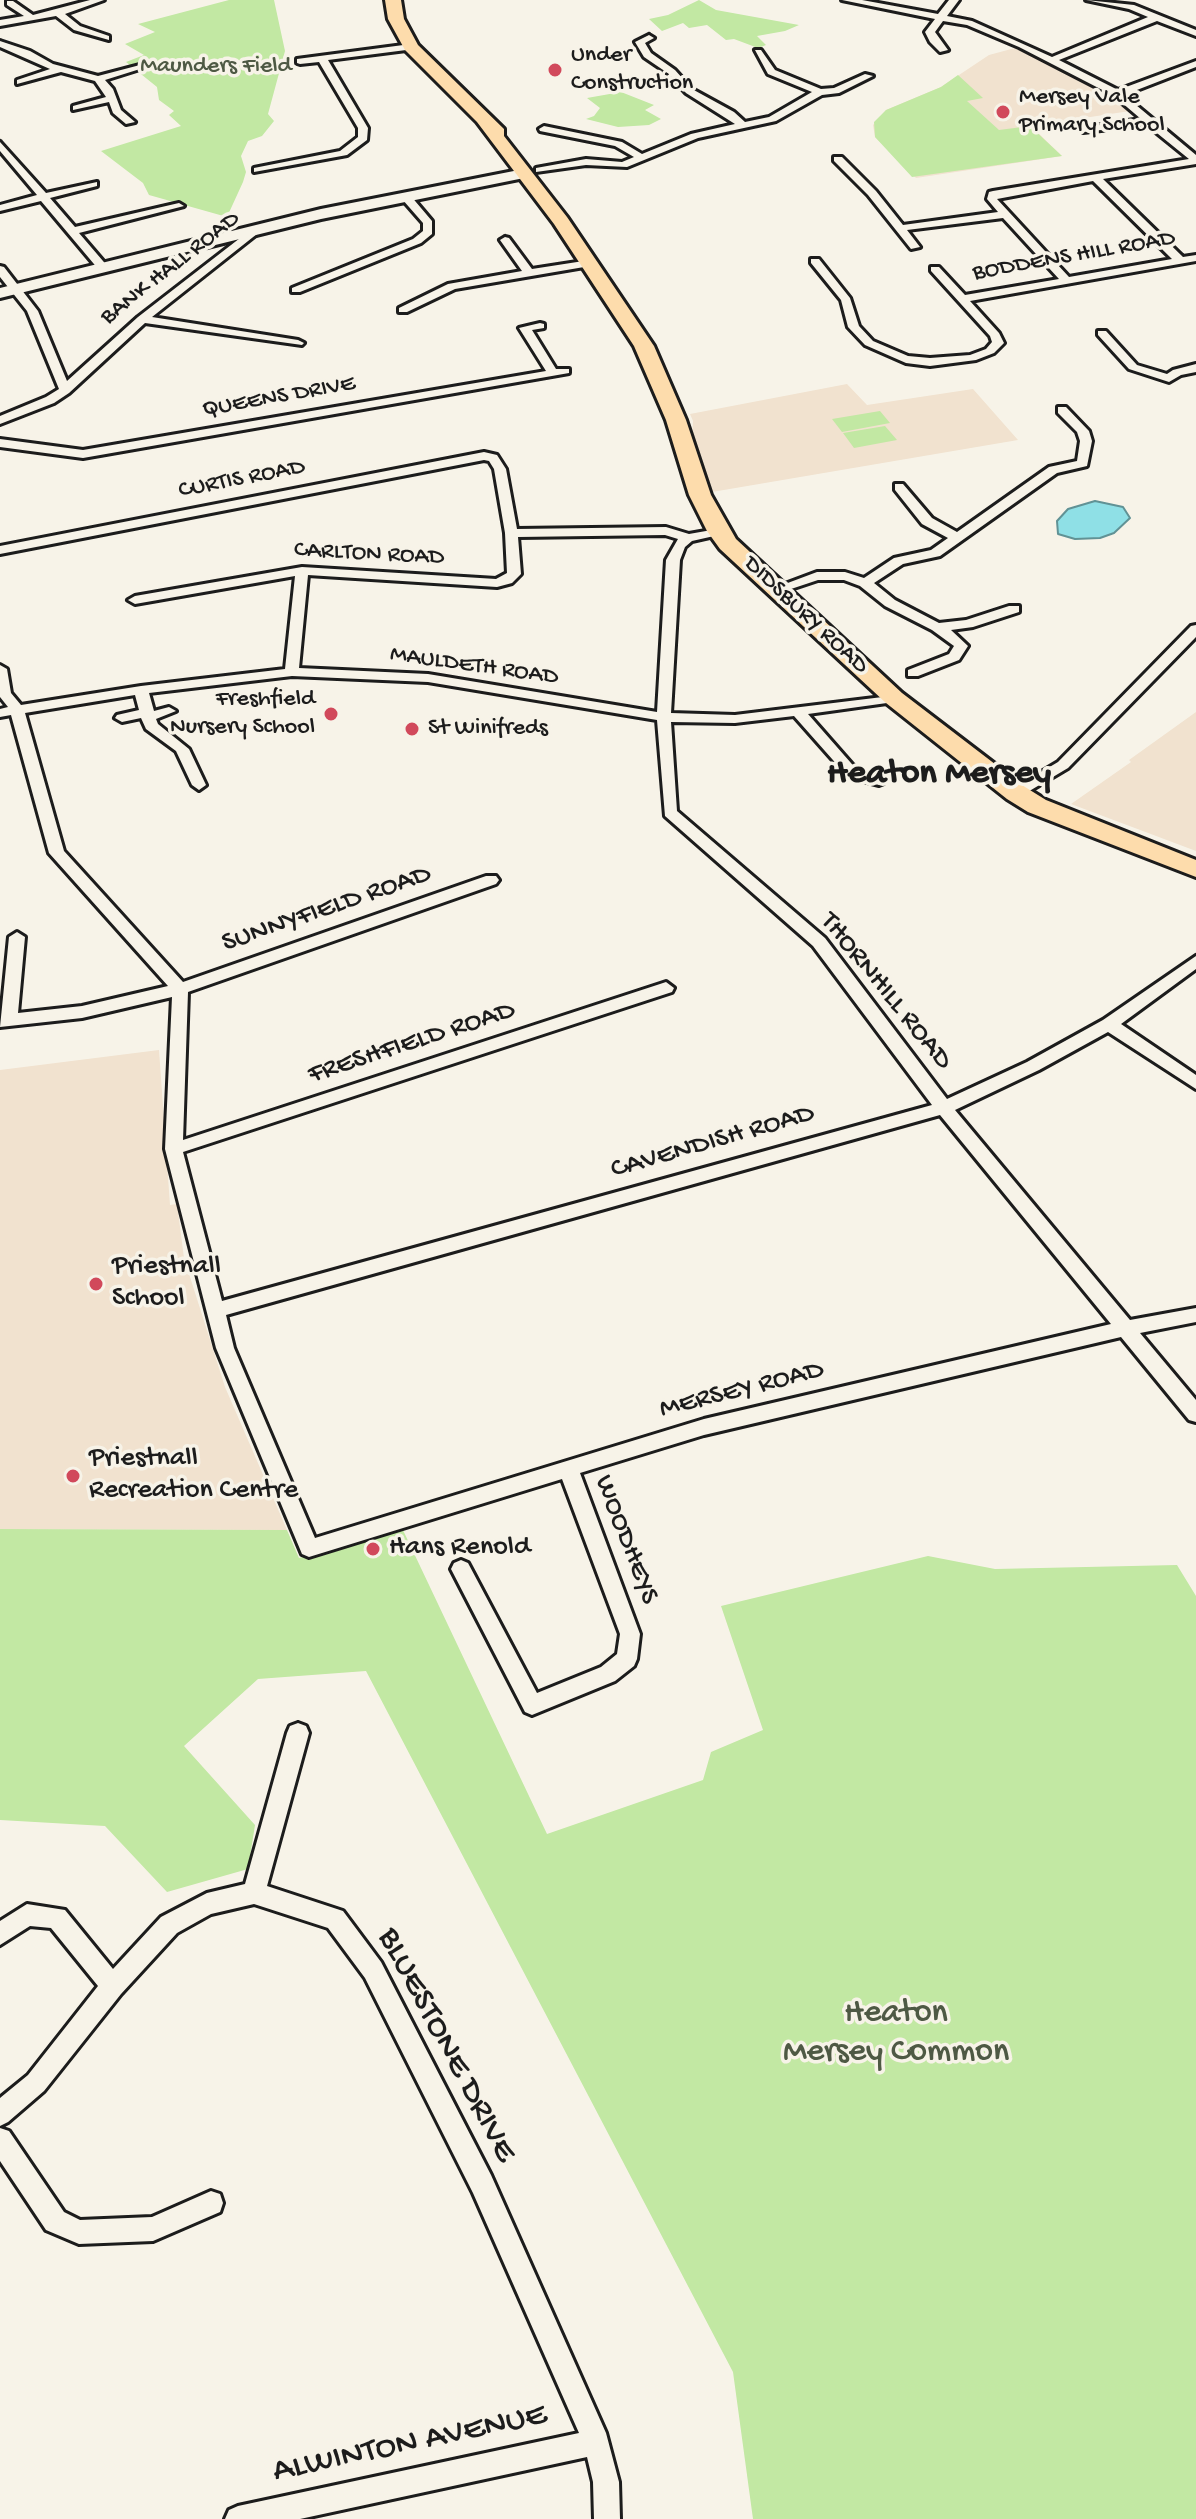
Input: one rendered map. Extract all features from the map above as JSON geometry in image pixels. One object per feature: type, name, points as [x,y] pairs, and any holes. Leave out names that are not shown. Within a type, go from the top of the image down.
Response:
[{"type":"main road","name":"DIDSBURY ROAD","points":[[393,0],[396,19],[411,47],[485,122],[526,169],[657,369],[700,495],[718,531],[776,590],[894,698],[1016,793],[1052,812],[1196,869]]},
{"type":"main road","name":"DIDSBURY ROAD","points":[[485,122],[526,169]]},
{"type":"main road","name":"BANK HALL ROAD","points":[[257,230],[526,169]]},
{"type":"main road","points":[[8,291],[257,230]]},
{"type":"street","points":[[0,23],[58,13],[99,0]]},
{"type":"street","points":[[847,0],[969,23],[1054,59],[1117,94],[1196,161]]},
{"type":"street","points":[[943,50],[930,32],[938,17],[954,0]]},
{"type":"street","points":[[1091,0],[1131,7],[1196,33]]},
{"type":"street","points":[[19,5],[31,18]]},
{"type":"street","points":[[58,13],[87,36],[106,38]]},
{"type":"street","points":[[1054,59],[1157,17]]},
{"type":"street","points":[[628,40],[644,40],[647,55],[672,72],[689,91],[730,114],[744,127]]},
{"type":"street","points":[[0,44],[60,69],[98,79],[137,67]]},
{"type":"street","points":[[300,61],[411,47]]},
{"type":"street","points":[[746,61],[760,55],[771,72],[820,92],[836,91],[859,77]]},
{"type":"street","points":[[258,170],[343,153],[363,138],[363,128],[322,59]]},
{"type":"street","points":[[1117,94],[1196,64]]},
{"type":"street","points":[[20,82],[60,69]]},
{"type":"street","points":[[98,79],[113,98],[117,111],[130,122]]},
{"type":"street","points":[[526,169],[586,162],[623,165],[695,136],[772,119],[820,92]]},
{"type":"street","points":[[77,108],[113,98]]},
{"type":"street","points":[[1087,130],[1151,121]]},
{"type":"street","points":[[544,129],[618,144],[643,158]]},
{"type":"street","points":[[0,145],[103,268]]},
{"type":"street","points":[[1065,279],[992,199],[998,191],[1196,161]]},
{"type":"street","points":[[837,163],[866,187],[915,247]]},
{"type":"street","points":[[1095,177],[1181,261]]},
{"type":"street","points":[[0,208],[93,184]]},
{"type":"street","points":[[296,290],[417,241],[428,232],[428,223],[406,197]]},
{"type":"street","points":[[73,231],[179,206]]},
{"type":"street","points":[[902,228],[1006,214]]},
{"type":"street","name":"BANK HALL ROAD","points":[[0,420],[50,400],[65,390],[142,319],[257,230]]},
{"type":"street","points":[[505,240],[529,273]]},
{"type":"street","name":"BODDENS HILL ROAD","points":[[960,299],[1196,258]]},
{"type":"street","name":"BODDENS HILL ROAD","points":[[815,261],[846,300],[854,327],[869,343],[906,359],[930,362],[972,358],[990,351],[998,343],[995,335],[935,269]]},
{"type":"street","points":[[403,310],[452,286],[590,263]]},
{"type":"street","points":[[0,269],[8,291],[32,311],[65,390]]},
{"type":"street","points":[[808,280],[827,276]]},
{"type":"street","points":[[142,319],[298,343]]},
{"type":"street","name":"QUEENS DRIVE","points":[[0,443],[83,454],[559,372],[525,328],[540,326]]},
{"type":"street","points":[[1088,336],[1117,331]]},
{"type":"street","points":[[1102,333],[1133,367],[1165,382],[1177,372],[1196,368]]},
{"type":"street","points":[[1062,410],[1083,431],[1086,441],[1083,463]]},
{"type":"street","name":"CURTIS ROAD","points":[[0,550],[484,456],[493,458],[500,469],[511,533]]},
{"type":"street","points":[[865,583],[899,561],[935,553],[1053,470],[1083,463],[1102,464]]},
{"type":"street","points":[[899,487],[927,521],[957,537]]},
{"type":"street","points":[[511,533],[666,531],[688,538],[718,531]]},
{"type":"street","name":"CARLTON ROAD","points":[[135,600],[302,571],[497,583],[514,574],[511,533]]},
{"type":"street","name":"THORNHILL ROAD","points":[[688,538],[679,545],[673,560],[664,717],[670,813],[819,942],[944,1108],[1196,1414]]},
{"type":"street","points":[[292,672],[302,571]]},
{"type":"street","points":[[776,590],[817,576],[845,576],[865,583],[890,603],[954,637],[961,646],[954,657],[913,673]]},
{"type":"street","points":[[937,627],[968,624],[1014,609]]},
{"type":"street","points":[[1016,793],[1063,765],[1196,629]]},
{"type":"street","points":[[0,669],[8,712],[57,853],[180,989],[174,1149],[214,1311]]},
{"type":"street","name":"MAULDETH ROAD","points":[[8,712],[141,690],[292,672],[428,678],[664,717],[735,719],[894,698]]},
{"type":"street","points":[[141,690],[151,726],[182,749],[199,785]]},
{"type":"street","points":[[122,718],[169,711]]},
{"type":"street","points":[[798,711],[853,774],[879,780]]},
{"type":"street","name":"SUNNYFIELD ROAD","points":[[4,1020],[82,1012],[180,989],[491,880]]},
{"type":"street","points":[[4,1020],[17,937]]},
{"type":"street","name":"CAVENDISH ROAD","points":[[214,1311],[944,1108],[1033,1066],[1109,1024],[1196,961]]},
{"type":"street","name":"FRESHFIELD ROAD","points":[[174,1149],[666,988]]},
{"type":"street","points":[[1109,1024],[1196,1083]]},
{"type":"street","name":"MERSEY ROAD","points":[[214,1311],[225,1348],[309,1548],[704,1427],[1127,1328],[1196,1315]]},
{"type":"street","name":"WOODHEYS","points":[[461,1569],[532,1705],[608,1674],[627,1659],[630,1634],[568,1468]]},
{"type":"street","points":[[0,2114],[36,2083],[113,1986],[169,1925],[207,1904],[254,1893],[298,1733]]},
{"type":"street","name":"BLUESTONE DRIVE","points":[[254,1893],[335,1919],[373,1970],[482,2184],[597,2442],[606,2482],[607,2519]]},
{"type":"street","points":[[0,1934],[27,1915],[57,1918],[113,1986]]},
{"type":"street","points":[[0,2140],[55,2221],[79,2232],[153,2229],[211,2203]]},
{"type":"street","name":"ALWINTON AVENUE","points":[[238,2519],[597,2442]]},
{"type":"shaded area","name":"Mersey Vale Primary School","points":[[1015,48],[1091,84],[1130,111],[1031,126],[1062,156],[916,178],[875,137],[873,125],[886,110],[941,87],[989,55]]},
{"type":"shaded area","points":[[847,384],[867,405],[973,389],[1018,440],[712,492],[692,439],[693,421],[690,414]]},
{"type":"shaded area","points":[[1196,712],[1196,851],[1071,804],[1131,762],[1129,760]]},
{"type":"shaded area","name":"Priestnall School","points":[[159,1050],[170,1205],[177,1204],[184,1258],[225,1387],[287,1530],[0,1529],[0,1070]]},
{"type":"green space","name":"Maunders Field","points":[[229,0],[274,0],[285,51],[268,114],[274,121],[262,136],[248,141],[241,156],[246,172],[227,217],[149,195],[143,183],[101,151],[181,126],[169,115],[174,111],[159,100],[157,87],[126,62],[144,55],[125,44],[155,32],[138,24]]},
{"type":"green space","points":[[699,0],[716,10],[799,25],[757,36],[766,45],[758,48],[734,39],[726,40],[707,25],[689,28],[683,23],[662,31],[649,19],[668,15]]},
{"type":"green space","points":[[958,75],[983,98],[967,101],[999,130],[1030,126],[1062,156],[912,177],[875,137],[874,122],[886,110],[941,87]]},
{"type":"green space","points":[[621,92],[654,105],[645,110],[661,119],[649,125],[618,127],[586,119],[594,116],[600,108],[587,98]]},
{"type":"green space","points":[[880,411],[890,423],[842,432],[832,419]]},
{"type":"green space","points":[[885,426],[897,440],[854,448],[843,433]]},
{"type":"green space","name":"Heaton Mersey Common","points":[[402,1528],[547,1834],[703,1780],[711,1752],[763,1730],[721,1606],[928,1556],[995,1569],[1177,1565],[1196,1596],[1196,2519],[753,2519],[733,2372],[366,1671],[258,1679],[184,1746],[255,1825],[248,1869],[167,1892],[105,1826],[0,1820],[0,1529],[287,1530],[299,1558]]},
{"type":"water","points":[[1095,501],[1123,507],[1130,518],[1114,533],[1100,538],[1075,539],[1058,534],[1057,521],[1068,509]]},
{"type":"place","name":"Under Construction","points":[[555,70]]},
{"type":"place","name":"Mersey Vale Primary School","points":[[1003,112]]},
{"type":"place","name":"Freshfield Nursery School","points":[[331,714]]},
{"type":"place","name":"St Winifreds","points":[[412,729]]},
{"type":"place","name":"Priestnall School","points":[[96,1284]]},
{"type":"place","name":"Priestnall Recreation Centre","points":[[73,1476]]},
{"type":"place","name":"Hans Renold","points":[[373,1549]]},
{"type":"district","name":"Heaton Mersey","points":[[939,775]]}]
